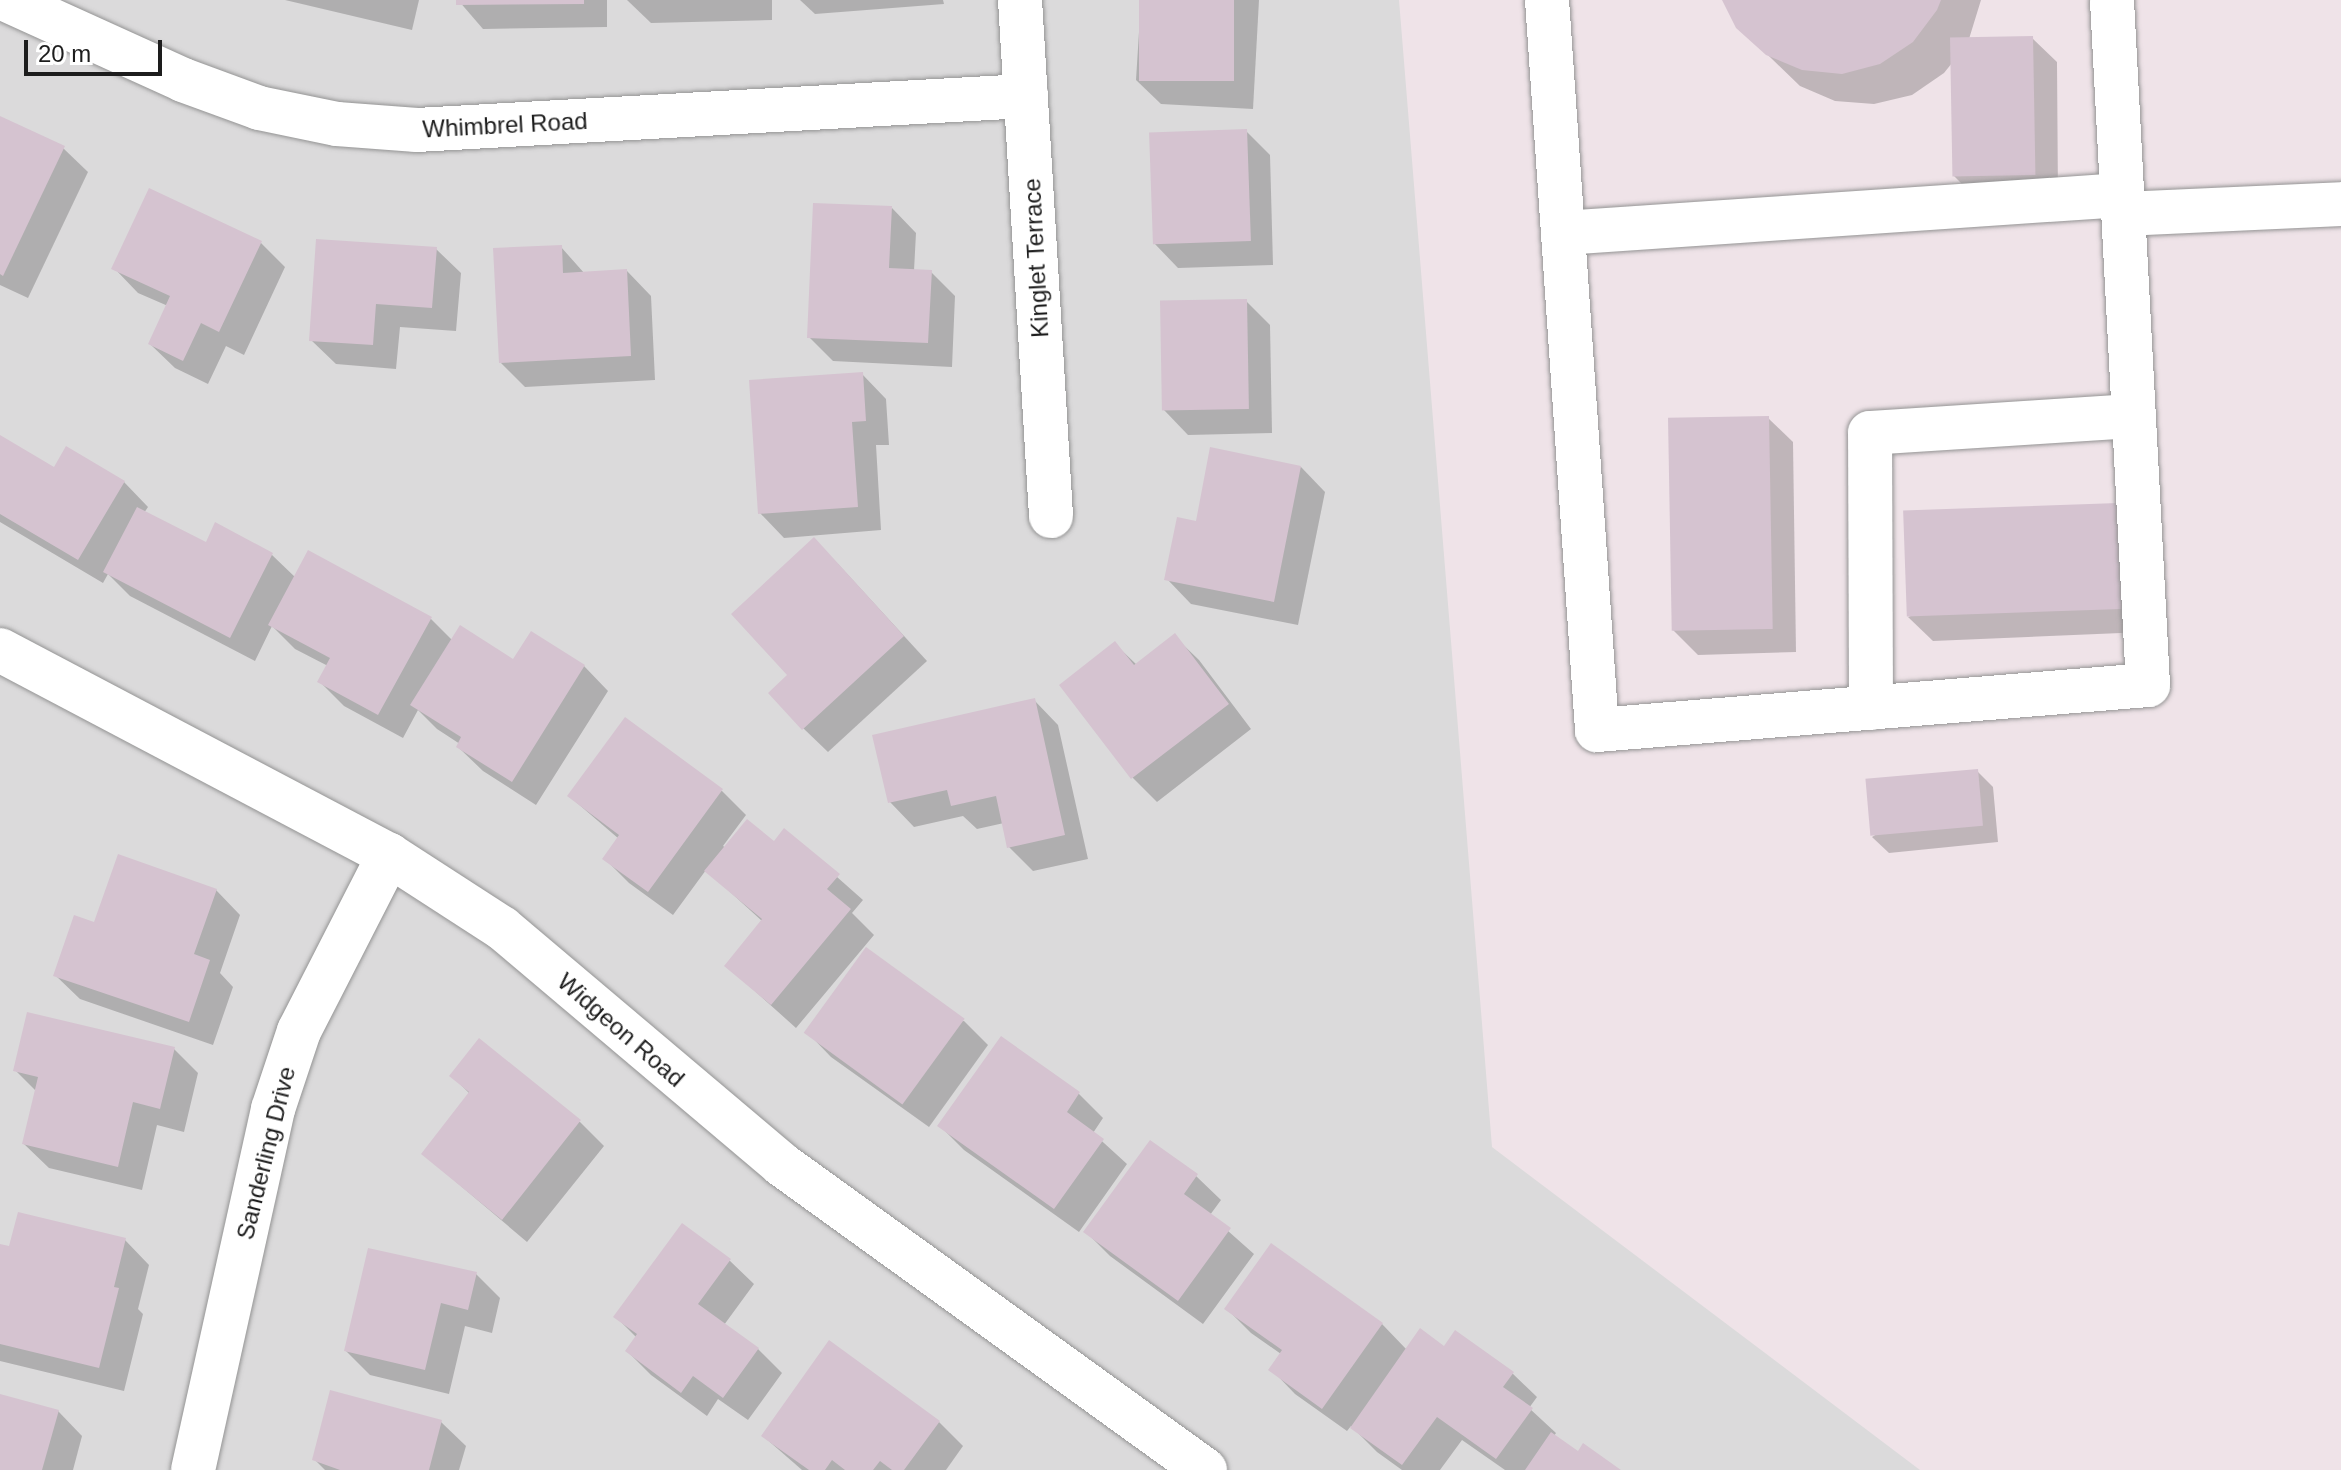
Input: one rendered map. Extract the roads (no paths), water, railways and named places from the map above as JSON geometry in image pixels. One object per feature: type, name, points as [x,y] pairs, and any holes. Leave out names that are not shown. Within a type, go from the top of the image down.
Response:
[{"type":"street","name":"Whimbrel Road","points":[[7,0],[183,80],[259,108],[337,124],[417,130],[1026,96]]},
{"type":"street","name":"Kinglet Terrace","points":[[1020,0],[1051,516]]},
{"type":"street","points":[[1547,0],[1597,730],[2148,685],[2112,0]]},
{"type":"street","points":[[1563,233],[2123,204],[2341,204]]},
{"type":"street","points":[[1871,708],[1870,433],[2133,416]]},
{"type":"street","name":"Widgeon Road","points":[[0,650],[389,855],[502,928],[781,1164],[1205,1470]]},
{"type":"street","name":"Sanderling Drive","points":[[193,1470],[273,1109],[299,1031],[389,855]]}]
